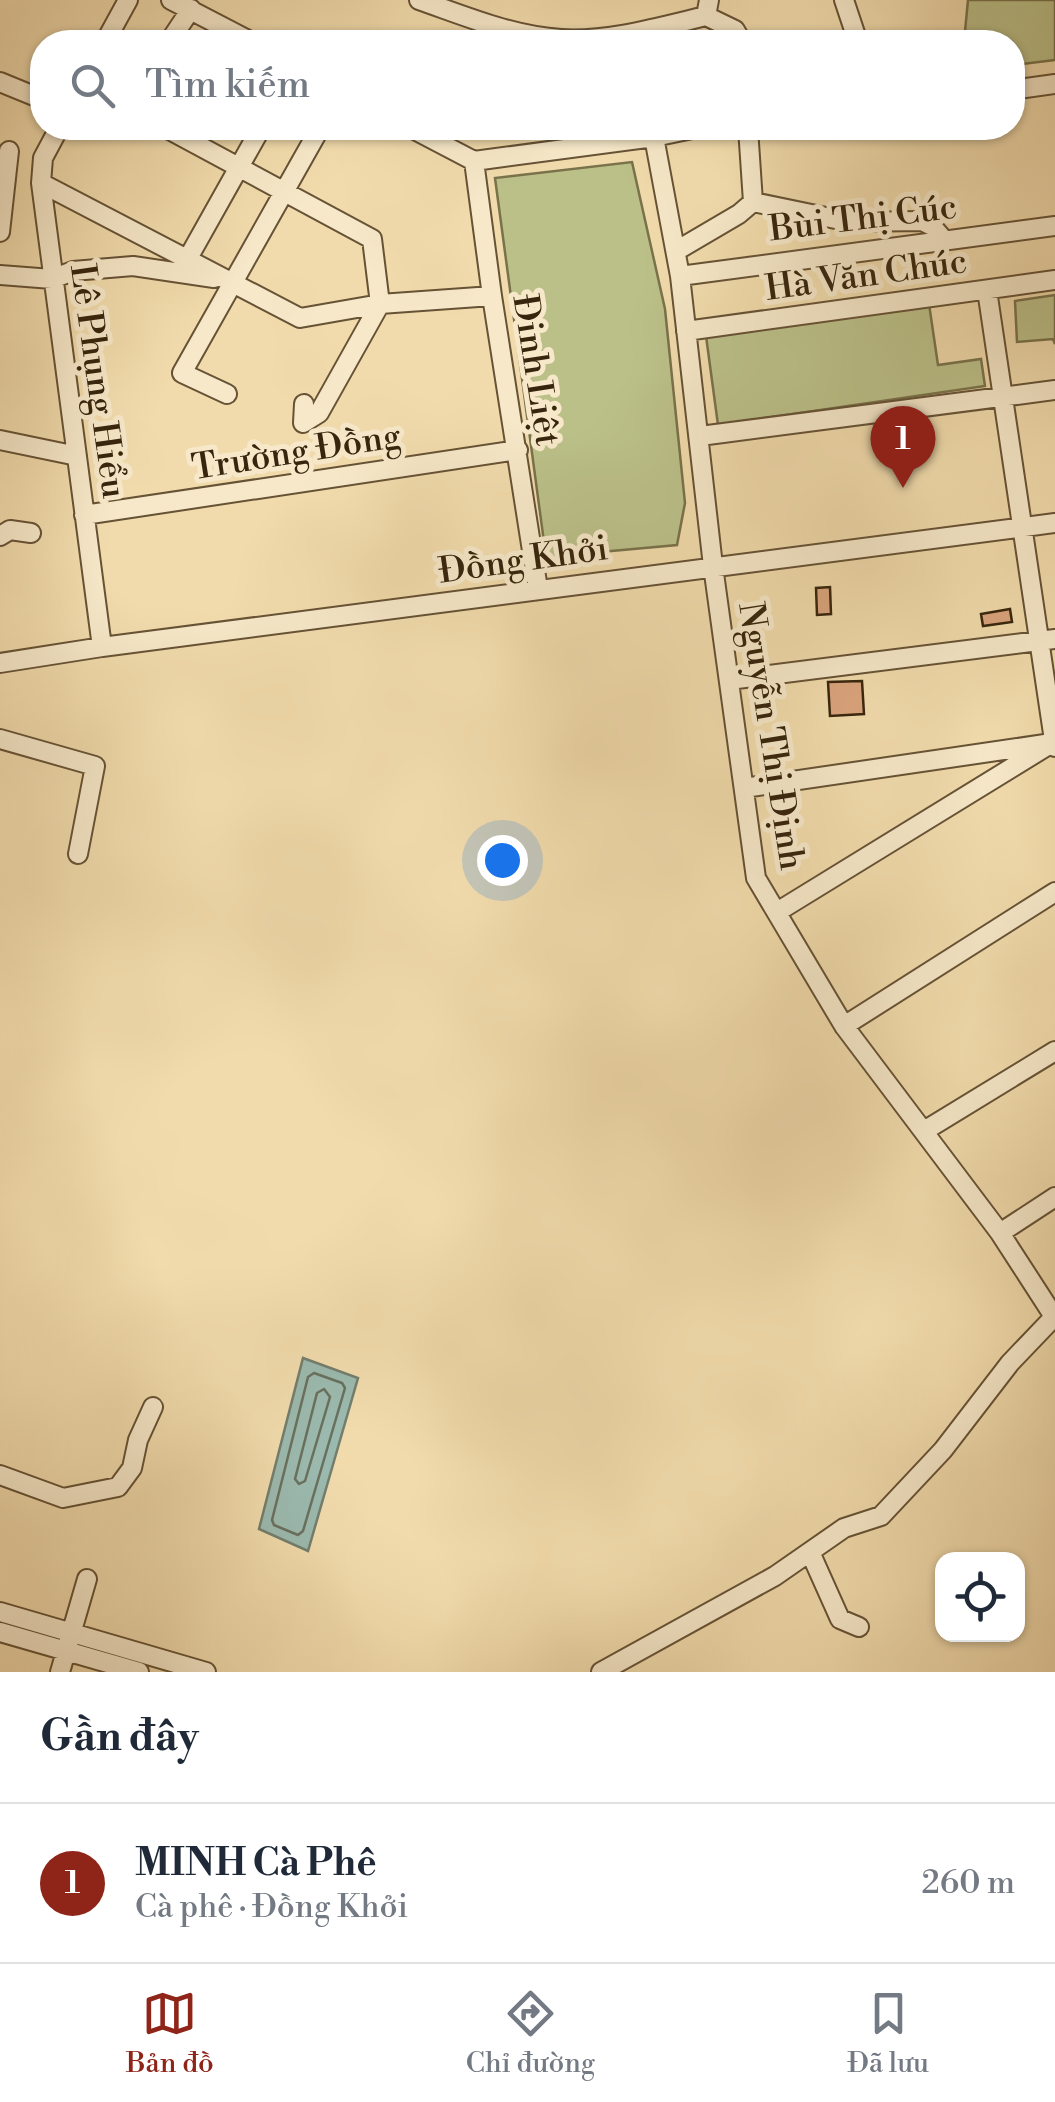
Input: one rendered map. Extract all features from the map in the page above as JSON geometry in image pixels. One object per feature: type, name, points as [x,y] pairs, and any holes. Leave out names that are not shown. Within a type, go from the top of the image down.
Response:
[{"type":"street","points":[[112,30],[128,0]]},
{"type":"street","points":[[171,0],[230,30]]},
{"type":"street","points":[[419,0],[507,30]]},
{"type":"street","points":[[844,0],[854,30]]},
{"type":"street","points":[[650,30],[708,8],[735,30]]},
{"type":"street","points":[[177,30],[191,9]]},
{"type":"street","points":[[0,82],[30,94]]},
{"type":"street","points":[[1025,88],[1055,84]]},
{"type":"street","name":"Lê Phụng Hiểu","points":[[53,140],[43,158],[41,184],[102,647]]},
{"type":"street","points":[[188,140],[372,240],[380,304],[319,413],[302,423],[304,404]]},
{"type":"street","points":[[186,260],[255,140]]},
{"type":"street","points":[[227,394],[182,373],[313,140]]},
{"type":"street","points":[[434,140],[474,161],[632,140]]},
{"type":"street","name":"Nguyễn Thị Định","points":[[655,140],[680,276],[756,878],[844,1026],[1000,1233],[1055,1318]]},
{"type":"street","points":[[749,140],[753,202]]},
{"type":"street","points":[[0,232],[9,151]]},
{"type":"street","name":"Đinh Liệt","points":[[474,161],[538,589]]},
{"type":"street","points":[[41,184],[300,318],[380,304],[492,296]]},
{"type":"street","points":[[753,202],[850,222],[922,222],[944,240]]},
{"type":"street","points":[[676,251],[753,202]]},
{"type":"street","name":"Bùi Thị Cúc","points":[[680,276],[1055,226]]},
{"type":"street","points":[[0,275],[52,278],[73,271],[133,266],[234,281]]},
{"type":"street","name":"Hà Văn Chúc","points":[[686,331],[1055,280]]},
{"type":"street","points":[[987,290],[1021,529],[1046,640],[1054,744]]},
{"type":"street","points":[[700,436],[1055,390]]},
{"type":"street","points":[[0,440],[77,456]]},
{"type":"street","name":"Trường Đồng","points":[[84,516],[518,450]]},
{"type":"street","name":"Đồng Khởi","points":[[0,663],[1055,523]]},
{"type":"street","points":[[0,536],[10,530],[31,533]]},
{"type":"street","points":[[729,680],[1046,640]]},
{"type":"street","points":[[0,739],[95,766],[78,854]]},
{"type":"street","points":[[744,788],[1054,744]]},
{"type":"street","points":[[777,912],[1054,744]]},
{"type":"street","points":[[844,1026],[1055,892]]},
{"type":"street","points":[[924,1130],[1055,1051]]},
{"type":"street","points":[[1000,1233],[1055,1197]]},
{"type":"street","points":[[601,1672],[775,1576],[844,1528],[880,1516],[943,1450],[1010,1362],[1055,1318]]},
{"type":"street","points":[[0,1475],[55,1497],[118,1486],[132,1468],[138,1440],[153,1407]]},
{"type":"street","points":[[810,1552],[840,1618],[859,1627]]},
{"type":"street","points":[[60,1672],[87,1579]]},
{"type":"street","points":[[0,1612],[139,1672]]},
{"type":"street","points":[[0,1632],[69,1642],[206,1672]]},
{"type":"green space","points":[[968,0],[1055,0],[1055,60],[1025,64],[1025,30],[965,30]]},
{"type":"green space","points":[[632,162],[665,309],[685,503],[677,545],[546,557],[495,178]]},
{"type":"green space","points":[[1055,295],[1055,344],[1053,339],[1017,342],[1015,301]]},
{"type":"green space","points":[[929,304],[938,365],[981,359],[985,386],[718,425],[706,336]]},
{"type":"water","points":[[303,1358],[358,1378],[308,1551],[259,1529]]},
{"type":"building","points":[[830,587],[831,614],[817,615],[816,588]]},
{"type":"building","points":[[1010,609],[1012,622],[983,626],[981,614]]},
{"type":"building","points":[[862,681],[864,714],[830,716],[828,682]]},
{"type":"place","name":"MINH Cà Phê","points":[[903,488]]}]
